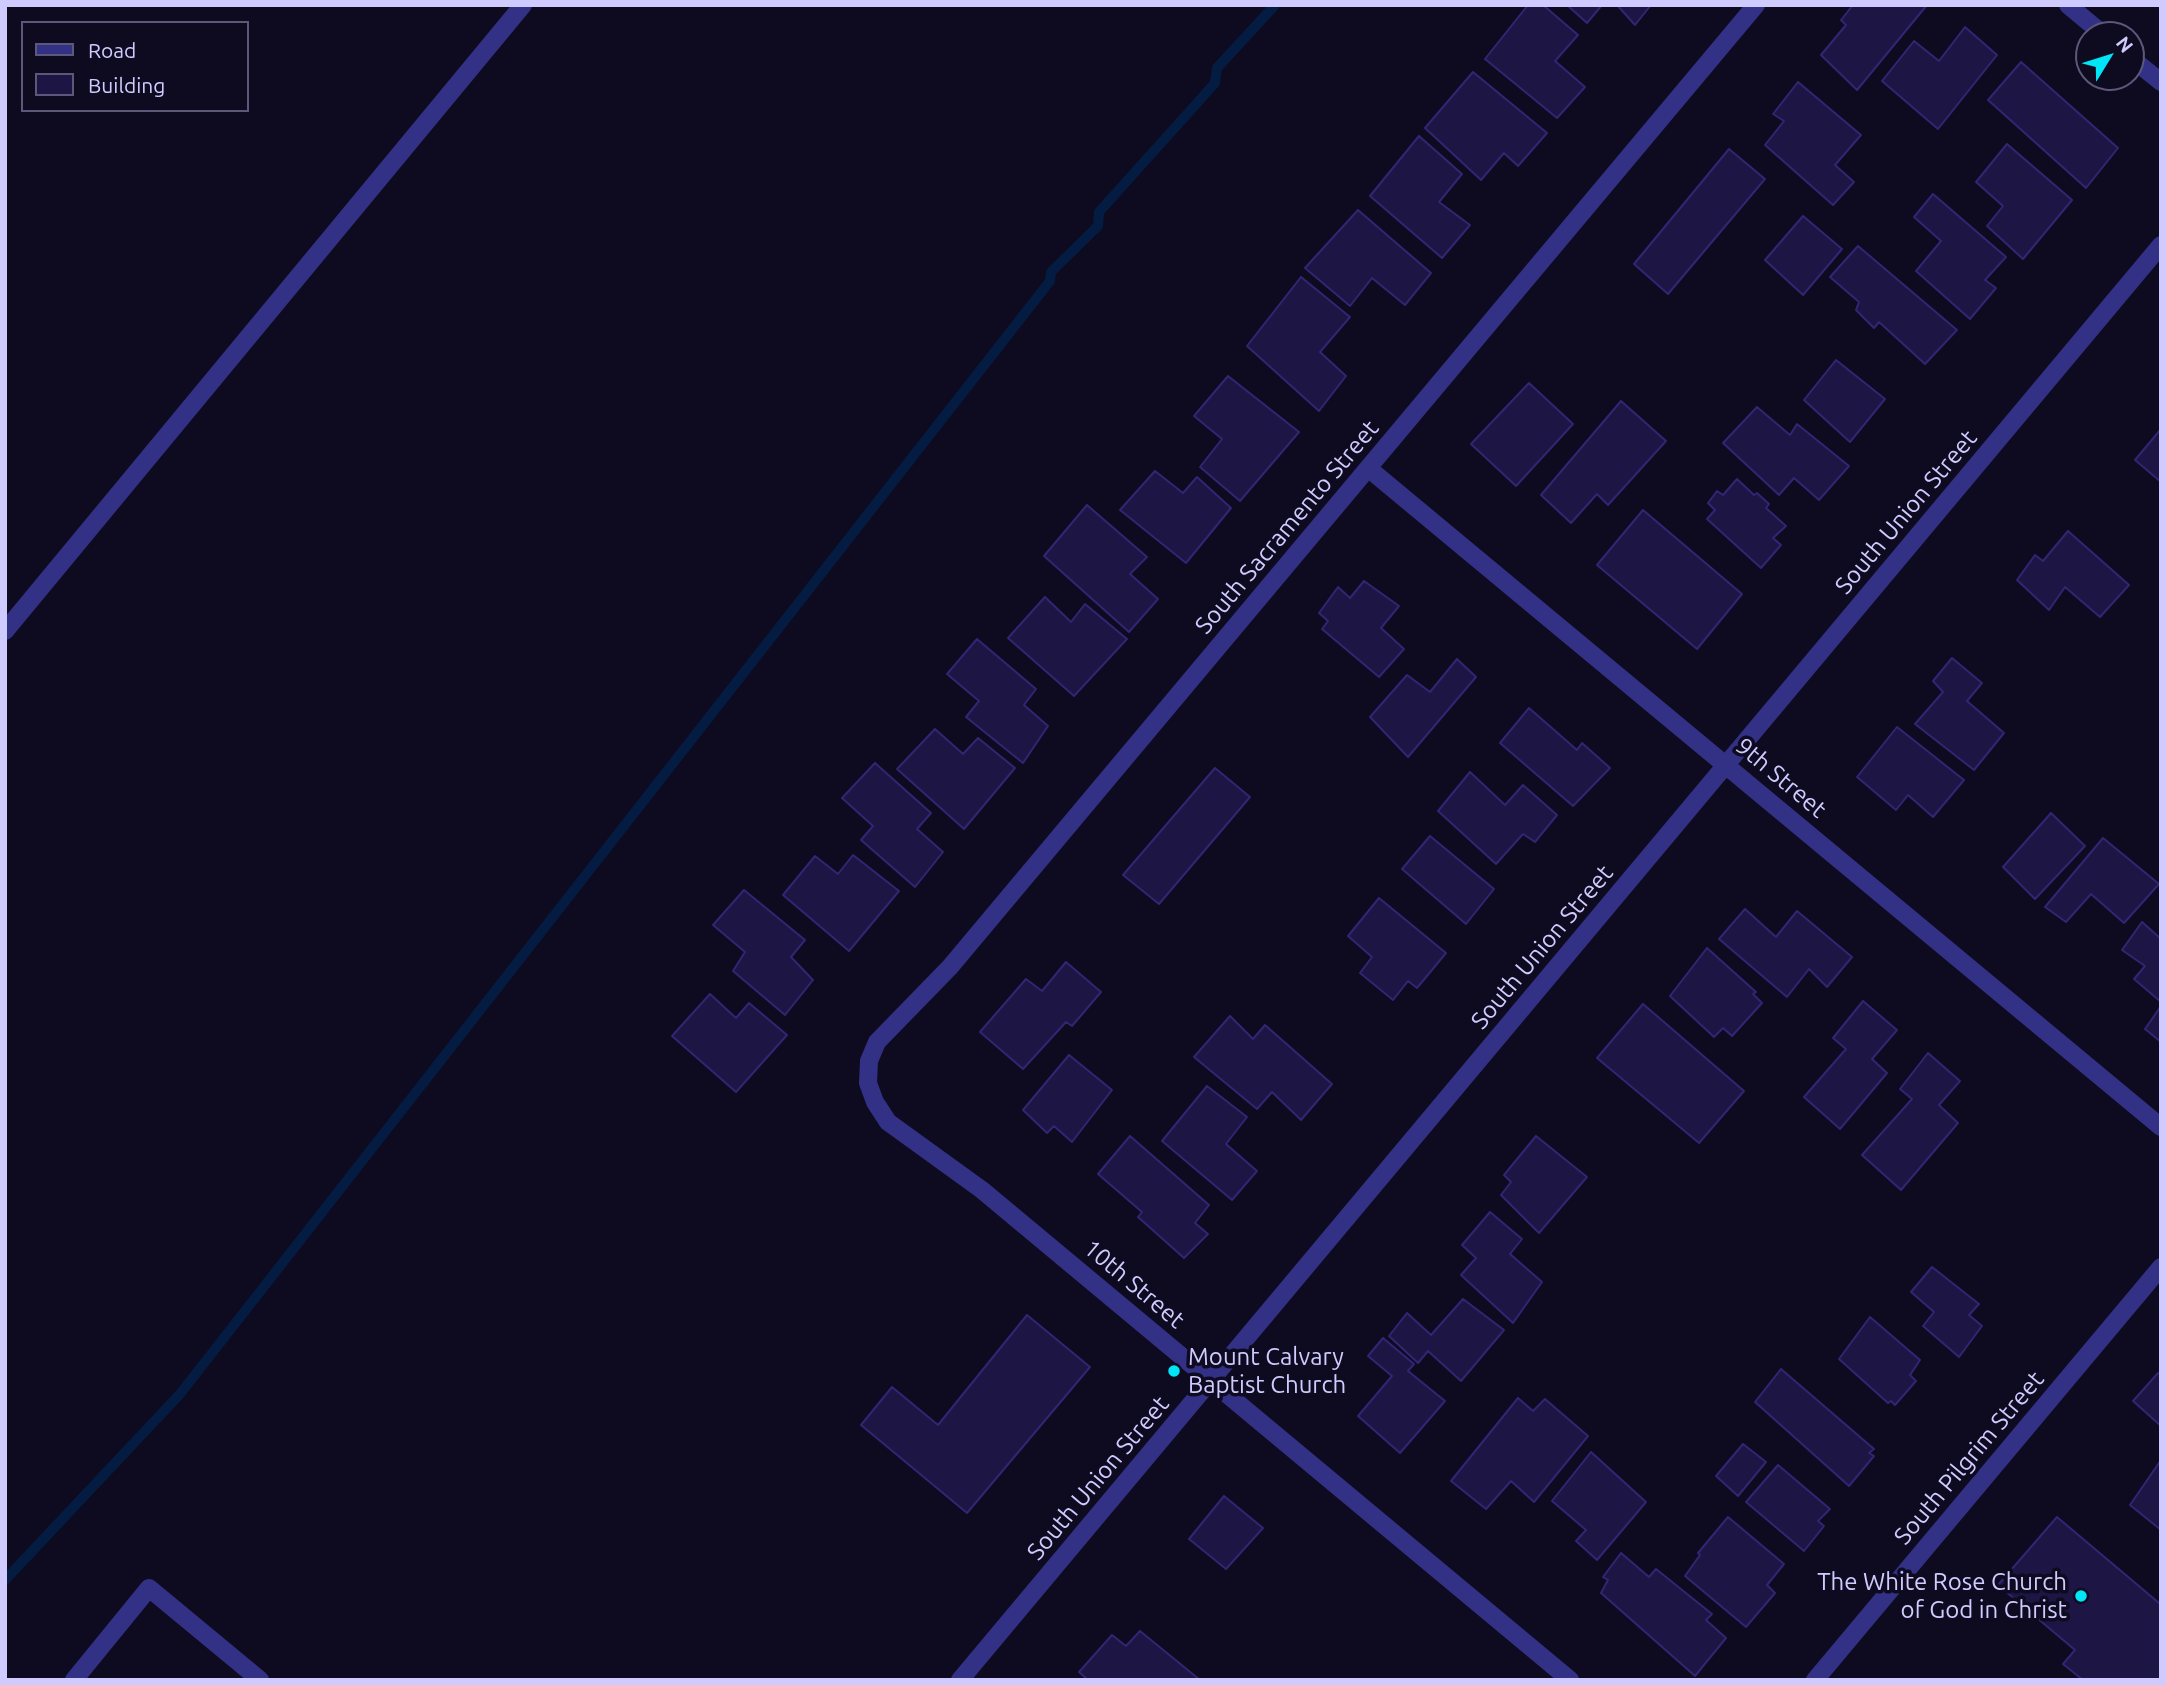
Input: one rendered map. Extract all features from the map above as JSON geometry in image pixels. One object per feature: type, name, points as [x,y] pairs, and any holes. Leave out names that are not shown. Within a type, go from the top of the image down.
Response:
[{"type":"street","points":[[5,631],[523,5]]},
{"type":"street","name":"South Sacramento Street","points":[[868,1083],[869,1061],[877,1042],[950,967],[1756,5]]},
{"type":"street","points":[[2068,5],[2087,21]]},
{"type":"street","points":[[2145,69],[2161,82]]},
{"type":"street","name":"South Union Street","points":[[960,1680],[2161,245]]},
{"type":"street","name":"9th Street","points":[[1368,468],[2161,1127]]},
{"type":"street","name":"10th Street","points":[[868,1083],[875,1102],[888,1122],[982,1189],[1570,1680]]},
{"type":"street","name":"South Pilgrim Street","points":[[1815,1680],[2161,1267]]},
{"type":"street","points":[[74,1680],[149,1588],[260,1680]]},
{"type":"building","points":[[1528,5],[1543,5],[1578,35],[1555,61],[1585,87],[1557,118],[1485,59]]},
{"type":"building","points":[[1567,5],[1602,5],[1587,23]]},
{"type":"building","points":[[1617,5],[1651,5],[1635,25]]},
{"type":"building","points":[[1853,5],[1927,5],[1857,90],[1821,55],[1846,25],[1841,20]]},
{"type":"building","points":[[1965,27],[1997,55],[1938,129],[1882,81],[1914,41],[1939,61]]},
{"type":"building","points":[[2021,62],[2118,148],[2086,188],[1988,100]]},
{"type":"building","points":[[1473,72],[1547,133],[1518,166],[1504,153],[1481,180],[1425,128]]},
{"type":"building","points":[[1798,82],[1861,135],[1835,165],[1854,182],[1833,205],[1765,145],[1784,121],[1773,114]]},
{"type":"building","points":[[1419,136],[1462,174],[1439,202],[1470,225],[1442,258],[1370,196]]},
{"type":"building","points":[[2007,144],[2072,200],[2023,259],[1987,226],[2003,206],[1976,182]]},
{"type":"building","points":[[1729,149],[1765,179],[1668,294],[1634,264]]},
{"type":"building","points":[[1933,194],[2006,257],[1985,280],[1996,288],[1970,319],[1916,271],[1941,241],[1914,217]]},
{"type":"building","points":[[1358,210],[1431,273],[1405,305],[1372,278],[1350,306],[1305,268]]},
{"type":"building","points":[[1803,216],[1842,249],[1803,295],[1765,260]]},
{"type":"building","points":[[1858,246],[1957,330],[1925,364],[1879,322],[1874,328],[1856,310],[1859,302],[1830,277]]},
{"type":"building","points":[[1301,277],[1350,317],[1320,352],[1346,376],[1319,411],[1247,346]]},
{"type":"building","points":[[1836,360],[1885,399],[1850,442],[1804,400]]},
{"type":"building","points":[[1228,376],[1299,432],[1240,501],[1200,467],[1222,439],[1194,416]]},
{"type":"building","points":[[1529,383],[1573,424],[1516,486],[1471,444]]},
{"type":"building","points":[[1621,401],[1666,441],[1608,505],[1597,494],[1571,523],[1541,495]]},
{"type":"building","points":[[1757,407],[1790,435],[1797,424],[1849,466],[1819,500],[1794,478],[1779,495],[1723,443]]},
{"type":"building","points":[[2161,429],[2161,482],[2135,460]]},
{"type":"building","points":[[1155,471],[1183,493],[1197,477],[1231,508],[1186,563],[1120,510]]},
{"type":"building","points":[[1737,479],[1754,495],[1757,493],[1769,504],[1766,508],[1786,526],[1773,538],[1781,545],[1761,568],[1707,519],[1715,510],[1708,503],[1717,491],[1723,495]]},
{"type":"building","points":[[1087,505],[1147,557],[1130,574],[1158,599],[1129,632],[1044,556]]},
{"type":"building","points":[[1643,510],[1742,594],[1697,649],[1597,565]]},
{"type":"building","points":[[2068,531],[2129,585],[2100,617],[2065,587],[2049,610],[2017,580],[2035,555],[2043,561]]},
{"type":"building","points":[[1364,581],[1399,606],[1381,628],[1404,649],[1379,677],[1322,629],[1328,621],[1319,613],[1338,587],[1350,598]]},
{"type":"building","points":[[1045,597],[1071,622],[1085,604],[1127,639],[1074,696],[1008,638]]},
{"type":"building","points":[[977,639],[1036,689],[1024,705],[1048,726],[1023,763],[966,717],[979,701],[947,674]]},
{"type":"building","points":[[1952,658],[1982,683],[1967,701],[2004,733],[1974,770],[1915,724],[1943,692],[1933,681]]},
{"type":"building","points":[[1457,659],[1476,677],[1408,757],[1370,717],[1407,675],[1430,692]]},
{"type":"building","points":[[1529,708],[1577,750],[1582,743],[1610,768],[1573,806],[1500,743]]},
{"type":"building","points":[[1897,727],[1964,780],[1933,817],[1908,795],[1896,810],[1857,777]]},
{"type":"building","points":[[935,729],[963,754],[978,738],[1015,768],[964,829],[897,769]]},
{"type":"building","points":[[875,763],[931,813],[917,829],[943,852],[915,887],[861,840],[873,826],[842,798]]},
{"type":"building","points":[[1215,768],[1250,797],[1159,904],[1123,875]]},
{"type":"building","points":[[1470,772],[1505,805],[1523,785],[1557,815],[1535,842],[1523,834],[1496,864],[1438,811]]},
{"type":"building","points":[[2051,813],[2085,846],[2035,899],[2003,867]]},
{"type":"building","points":[[1430,836],[1494,889],[1466,924],[1402,869]]},
{"type":"building","points":[[2103,838],[2159,884],[2124,923],[2091,894],[2066,922],[2045,907]]},
{"type":"building","points":[[853,855],[899,891],[849,951],[783,895],[815,856],[838,874]]},
{"type":"building","points":[[744,890],[805,940],[791,957],[813,980],[785,1015],[733,971],[745,952],[713,925]]},
{"type":"building","points":[[1379,898],[1446,953],[1417,988],[1408,981],[1393,1000],[1360,973],[1372,957],[1348,936]]},
{"type":"building","points":[[1745,909],[1776,937],[1797,911],[1852,957],[1827,987],[1809,969],[1787,997],[1719,939]]},
{"type":"building","points":[[2142,922],[2161,939],[2161,1002],[2134,979],[2145,966],[2122,950]]},
{"type":"building","points":[[1707,948],[1756,992],[1753,994],[1762,1003],[1732,1036],[1723,1028],[1714,1037],[1670,996]]},
{"type":"building","points":[[1066,962],[1101,992],[1072,1026],[1066,1022],[1023,1069],[980,1032],[1026,979],[1042,991]]},
{"type":"building","points":[[710,994],[736,1018],[749,1003],[787,1035],[736,1092],[672,1036]]},
{"type":"building","points":[[1863,1001],[1897,1030],[1872,1059],[1887,1073],[1840,1129],[1804,1097],[1846,1049],[1833,1038]]},
{"type":"building","points":[[1643,1004],[1744,1091],[1699,1143],[1597,1058]]},
{"type":"building","points":[[2161,1006],[2161,1042],[2145,1029]]},
{"type":"building","points":[[1230,1016],[1253,1039],[1265,1025],[1332,1084],[1301,1120],[1272,1092],[1257,1109],[1194,1057]]},
{"type":"building","points":[[1928,1053],[1960,1081],[1939,1105],[1958,1123],[1901,1190],[1862,1155],[1912,1099],[1900,1089]]},
{"type":"building","points":[[1069,1055],[1112,1090],[1072,1142],[1054,1126],[1047,1133],[1023,1110]]},
{"type":"building","points":[[1207,1086],[1247,1117],[1226,1144],[1257,1171],[1232,1200],[1162,1141]]},
{"type":"building","points":[[1130,1136],[1209,1205],[1195,1223],[1208,1234],[1184,1258],[1138,1217],[1142,1212],[1098,1174]]},
{"type":"building","points":[[1536,1136],[1587,1177],[1539,1233],[1501,1195],[1511,1182],[1504,1175]]},
{"type":"building","points":[[1490,1212],[1522,1239],[1510,1254],[1542,1282],[1513,1323],[1461,1275],[1476,1258],[1462,1245]]},
{"type":"building","points":[[1932,1267],[1979,1304],[1969,1315],[1982,1326],[1959,1357],[1923,1326],[1934,1312],[1911,1292]]},
{"type":"building","points":[[1463,1299],[1504,1330],[1461,1381],[1428,1351],[1418,1363],[1389,1336],[1407,1313],[1431,1335]]},
{"type":"building","points":[[1027,1315],[1090,1367],[967,1513],[861,1425],[892,1387],[938,1425]]},
{"type":"building","points":[[1870,1317],[1920,1360],[1910,1375],[1916,1381],[1895,1405],[1891,1401],[1888,1403],[1839,1359]]},
{"type":"building","points":[[1383,1338],[1414,1364],[1408,1371],[1445,1401],[1400,1453],[1358,1416],[1392,1376],[1368,1356]]},
{"type":"building","points":[[1781,1369],[1874,1449],[1869,1453],[1874,1456],[1849,1486],[1755,1402]]},
{"type":"building","points":[[2158,1373],[2161,1375],[2161,1426],[2133,1401]]},
{"type":"building","points":[[1518,1398],[1533,1411],[1545,1399],[1588,1436],[1534,1502],[1511,1481],[1486,1509],[1451,1481]]},
{"type":"building","points":[[1743,1444],[1766,1462],[1738,1496],[1716,1476]]},
{"type":"building","points":[[1591,1452],[1646,1502],[1597,1560],[1576,1541],[1586,1530],[1552,1501]]},
{"type":"building","points":[[2161,1460],[2161,1530],[2130,1505]]},
{"type":"building","points":[[1778,1465],[1830,1509],[1818,1521],[1824,1526],[1804,1551],[1746,1502]]},
{"type":"building","points":[[1224,1496],[1263,1528],[1226,1569],[1189,1539]]},
{"type":"building","points":[[1728,1517],[1784,1564],[1767,1585],[1775,1593],[1746,1627],[1685,1576],[1700,1555],[1698,1553]]},
{"type":"building","name":"The White Rose Church of God in Christ","points":[[2057,1517],[2159,1603],[2161,1601],[2161,1680],[2083,1680],[2063,1664],[2075,1650],[1998,1585]]},
{"type":"building","points":[[1621,1553],[1649,1577],[1656,1569],[1712,1614],[1706,1620],[1726,1638],[1695,1676],[1601,1593],[1608,1580],[1603,1577]]},
{"type":"building","points":[[1140,1631],[1200,1680],[1088,1680],[1079,1672],[1112,1635],[1126,1646]]},
{"type":"waterway","points":[[5,1580],[180,1394],[1050,281],[1051,272],[1098,226],[1099,212],[1215,83],[1217,68],[1275,5]]},
{"type":"place","name":"Mount Calvary Baptist Church","points":[[1174,1371]]},
{"type":"place","name":"The White Rose Church of God in Christ","points":[[2081,1596]]}]
